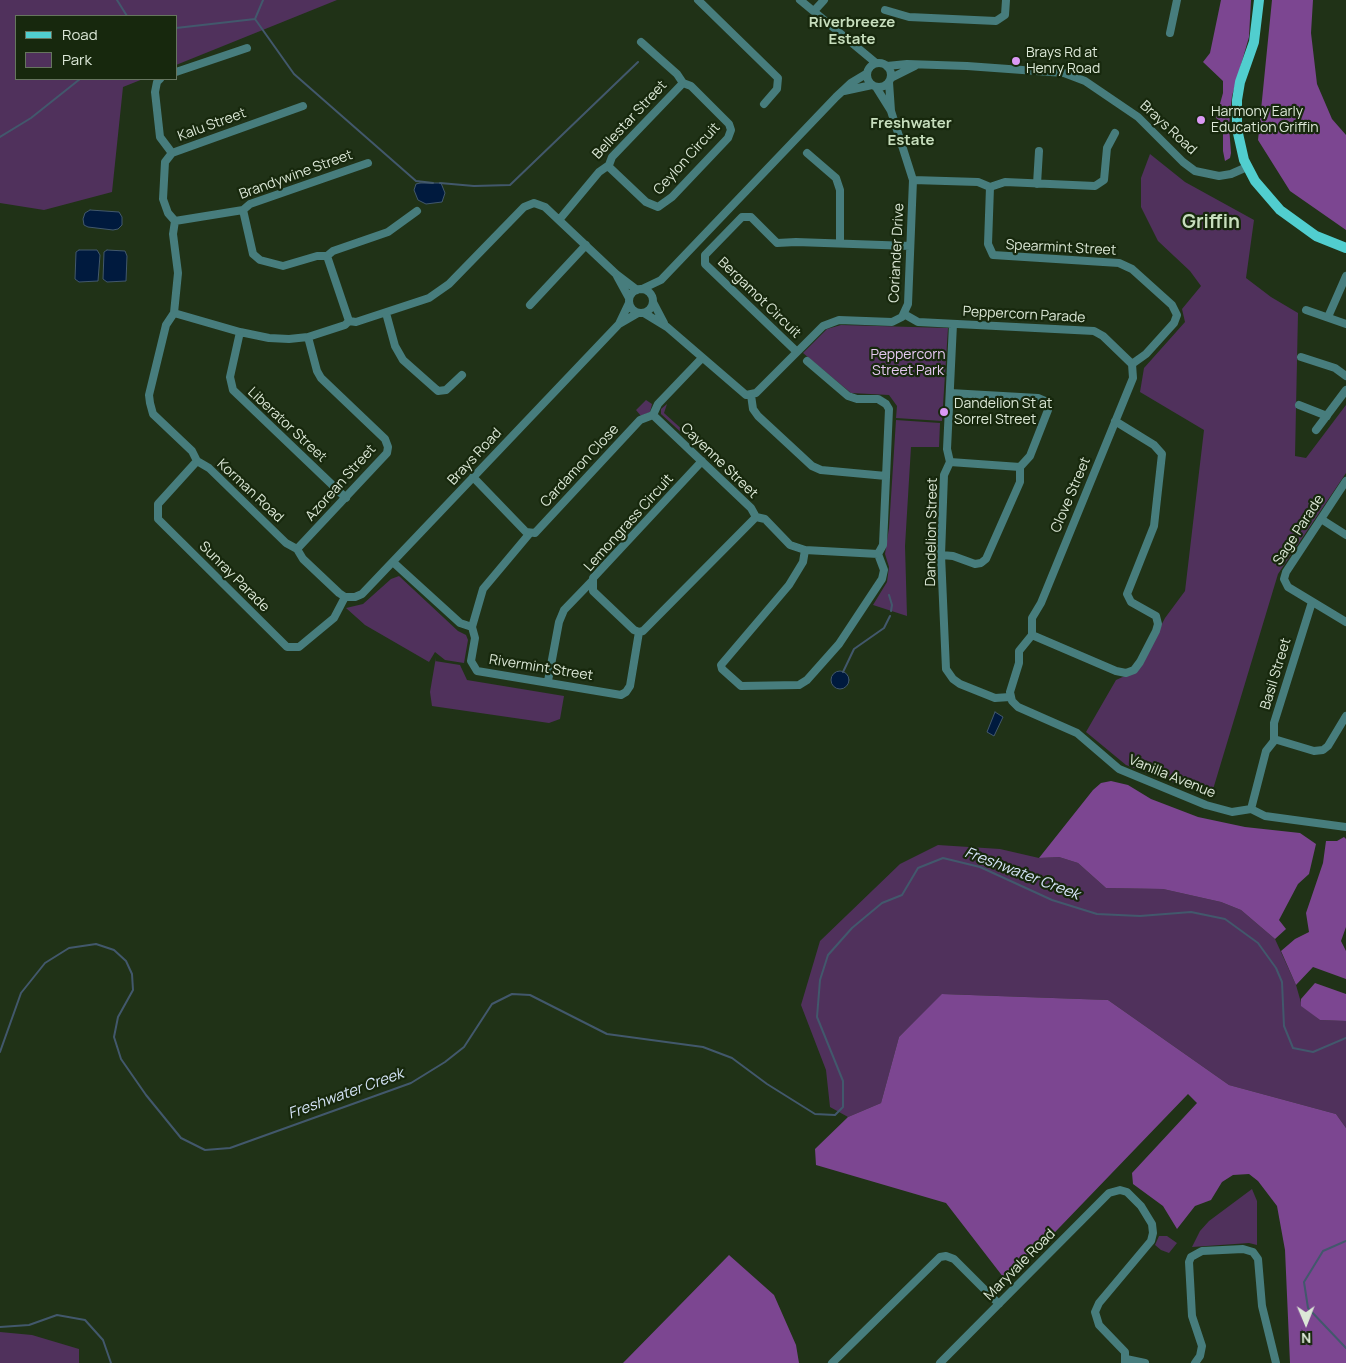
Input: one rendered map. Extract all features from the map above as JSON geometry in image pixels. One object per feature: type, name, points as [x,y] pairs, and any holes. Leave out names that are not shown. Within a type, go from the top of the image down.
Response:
[{"type":"main road","points":[[1259,0],[1254,42],[1240,82],[1237,100],[1239,140],[1247,167],[1267,197],[1287,216],[1316,236],[1346,248]]},
{"type":"street","points":[[698,0],[778,78],[777,89],[764,104]]},
{"type":"street","points":[[800,0],[836,28],[860,51],[876,63],[887,66],[890,80],[883,86],[844,91]]},
{"type":"street","points":[[814,11],[824,0]]},
{"type":"street","points":[[885,10],[909,17],[996,21],[1005,15],[1006,0]]},
{"type":"street","points":[[1170,33],[1178,0]]},
{"type":"street","name":"Bellestar Street","points":[[559,220],[599,172],[608,166],[612,157],[683,83],[677,74],[641,42]]},
{"type":"street","points":[[178,71],[247,48]]},
{"type":"street","points":[[860,51],[874,86]]},
{"type":"street","points":[[641,313],[650,309],[661,280],[844,91],[876,63]]},
{"type":"street","name":"Brays Road","points":[[887,66],[1050,70],[1072,75],[1094,86],[1138,117],[1183,162],[1195,170],[1219,176],[1231,174],[1247,167]]},
{"type":"street","name":"Brays Road","points":[[890,80],[915,66]]},
{"type":"street","points":[[160,80],[155,92],[160,137],[172,153]]},
{"type":"street","name":"Coriander Drive","points":[[751,395],[756,393],[823,326],[839,320],[892,322],[904,314],[908,304],[913,180],[891,111],[890,80]]},
{"type":"street","name":"Ceylon Circuit","points":[[608,166],[646,202],[658,207],[672,197],[728,138],[731,130],[729,124],[691,86],[683,83]]},
{"type":"street","name":"Coriander Drive","points":[[874,86],[891,111]]},
{"type":"street","name":"Kalu Street","points":[[149,397],[166,325],[174,313],[178,273],[173,234],[175,221],[168,213],[162,184],[165,162],[172,153],[304,106]]},
{"type":"street","points":[[913,180],[978,182],[990,187],[1005,182],[1092,186],[1101,184],[1105,178],[1107,148],[1115,133]]},
{"type":"street","points":[[1037,184],[1038,151]]},
{"type":"street","points":[[807,153],[836,178],[840,190],[840,243]]},
{"type":"street","name":"Brandywine Street","points":[[175,221],[243,210],[250,204],[368,163]]},
{"type":"street","name":"Spearmint Street","points":[[990,187],[988,244],[993,255],[1119,263],[1132,269],[1172,305],[1177,315],[1174,323],[1146,354],[1132,364]]},
{"type":"street","points":[[349,321],[356,322],[428,298],[450,284],[524,207],[534,203],[545,207],[616,274],[650,293],[667,326]]},
{"type":"street","points":[[243,210],[251,248],[260,260],[282,266],[317,256],[327,256],[333,251],[388,232],[417,211]]},
{"type":"street","name":"Bergamot Circuit","points":[[796,351],[705,264],[705,255],[742,217],[751,217],[777,243],[910,246]]},
{"type":"street","points":[[530,305],[586,245]]},
{"type":"street","points":[[327,256],[349,321]]},
{"type":"street","points":[[616,274],[632,310],[667,326],[737,389],[746,395],[751,395],[752,409],[758,416],[812,466],[821,470],[886,476]]},
{"type":"street","points":[[1328,317],[1346,276]]},
{"type":"street","points":[[629,301],[640,289],[661,280]]},
{"type":"street","name":"Brays Road","points":[[619,324],[629,301]]},
{"type":"street","points":[[1306,310],[1346,324]]},
{"type":"street","points":[[174,313],[240,332],[289,339],[308,337],[345,325],[349,321]]},
{"type":"street","points":[[386,313],[395,346],[403,360],[438,391],[446,390],[462,375]]},
{"type":"street","name":"Brays Road","points":[[345,597],[355,597],[362,594],[394,563],[619,324],[641,313]]},
{"type":"street","name":"Peppercorn Parade","points":[[904,314],[916,322],[1094,331],[1132,364]]},
{"type":"street","name":"Dandelion Street","points":[[953,324],[946,449],[950,462],[944,475],[941,555],[947,672],[955,681],[993,697],[1010,697]]},
{"type":"street","name":"Liberator Street","points":[[240,332],[230,377],[233,390],[346,498]]},
{"type":"street","name":"Azorean Street","points":[[297,549],[387,453],[388,443],[321,378],[317,371],[308,337]]},
{"type":"street","points":[[1301,357],[1335,368],[1346,376]]},
{"type":"street","name":"Cardamon Close","points":[[472,627],[484,588],[530,533],[535,533],[640,420],[653,415],[658,404],[702,358]]},
{"type":"street","points":[[805,550],[803,562],[789,585],[721,666],[741,686],[799,684],[807,680],[839,644],[879,584],[884,570],[878,554],[883,545],[889,409],[886,404],[878,399],[857,399],[848,396],[807,361]]},
{"type":"street","name":"Clove Street","points":[[1010,697],[1019,663],[1019,651],[1032,635],[1032,618],[1041,603],[1134,378],[1132,364]]},
{"type":"street","points":[[1316,430],[1346,390]]},
{"type":"street","points":[[941,555],[953,556],[974,564],[985,561],[1020,482],[1020,467],[1030,456],[1048,408],[1045,401],[1038,398],[950,393]]},
{"type":"street","name":"Korman Road","points":[[149,397],[153,414],[192,451],[197,461],[209,468],[286,542],[297,549],[303,559],[345,597]]},
{"type":"street","points":[[1298,405],[1326,416]]},
{"type":"street","name":"Cayenne Street","points":[[653,415],[751,508],[756,517],[765,519],[790,545],[805,550],[878,554]]},
{"type":"street","points":[[1032,635],[1116,671],[1126,673],[1132,671],[1140,662],[1156,631],[1158,624],[1156,616],[1131,602],[1127,594],[1154,526],[1162,454],[1154,445],[1115,422]]},
{"type":"street","name":"Sunray Parade","points":[[197,461],[158,504],[158,519],[288,647],[299,647],[334,618],[345,597]]},
{"type":"street","name":"Lemongrass Circuit","points":[[639,632],[593,591],[592,582],[702,462]]},
{"type":"street","points":[[950,462],[1020,467]]},
{"type":"street","points":[[473,477],[526,532],[530,533]]},
{"type":"street","name":"Sage Parade","points":[[1346,481],[1284,577],[1288,587],[1346,622]]},
{"type":"street","points":[[639,632],[649,626],[756,517]]},
{"type":"street","points":[[1321,520],[1346,535]]},
{"type":"street","points":[[394,563],[460,623],[472,627]]},
{"type":"street","points":[[548,681],[559,622],[564,610],[592,582]]},
{"type":"street","name":"Basil Street","points":[[1251,809],[1266,751],[1274,739],[1274,722],[1312,602]]},
{"type":"street","name":"Rivermint Street","points":[[472,627],[475,638],[471,661],[477,671],[548,681],[620,695],[626,692],[630,686],[639,632]]},
{"type":"street","name":"Vanilla Avenue","points":[[1010,697],[1018,707],[1077,733],[1115,766],[1126,772],[1212,807],[1232,812],[1251,809],[1265,816],[1346,827]]},
{"type":"street","points":[[1274,739],[1314,750],[1323,750],[1328,746],[1346,716]]},
{"type":"street","name":"Maryvale Road","points":[[940,1363],[1109,1193],[1120,1190],[1127,1192],[1141,1206],[1152,1224],[1154,1233],[1151,1241],[1099,1302],[1095,1312],[1096,1320],[1122,1348],[1126,1361]]},
{"type":"street","points":[[1195,1363],[1200,1356],[1202,1346],[1192,1316],[1189,1262],[1191,1257],[1202,1251],[1243,1249],[1252,1252],[1258,1259],[1264,1316],[1276,1363]]},
{"type":"street","points":[[832,1363],[940,1257],[946,1256],[954,1259],[999,1304]]},
{"type":"street","points":[[1126,1361],[1145,1363]]},
{"type":"green space","points":[[0,0],[337,0],[178,64],[178,15],[15,15],[15,80],[140,80],[123,87],[112,192],[44,210],[0,203]]},
{"type":"green space","points":[[1150,154],[1185,182],[1254,220],[1246,278],[1271,297],[1298,313],[1295,456],[1306,458],[1346,405],[1346,473],[1278,574],[1211,796],[1126,765],[1086,732],[1116,680],[1138,670],[1165,618],[1185,591],[1204,430],[1140,392],[1144,368],[1185,322],[1182,309],[1201,286],[1190,271],[1158,241],[1141,207],[1141,178]]},
{"type":"green space","name":"Peppercorn Street Park","points":[[841,325],[948,328],[942,421],[896,418],[897,406],[889,395],[851,393],[803,353],[827,329]]},
{"type":"green space","points":[[646,400],[652,404],[650,412],[641,416],[636,410]]},
{"type":"green space","points":[[667,404],[664,413],[686,433],[684,435],[661,414],[661,409]]},
{"type":"green space","points":[[896,420],[940,423],[939,447],[911,447],[905,546],[907,616],[873,605],[887,582],[889,567],[885,554],[889,528]]},
{"type":"green space","points":[[399,576],[458,631],[466,635],[468,640],[464,663],[445,660],[435,652],[429,662],[365,625],[346,608],[363,604],[391,579]]},
{"type":"green space","points":[[435,661],[460,665],[467,680],[564,696],[560,719],[549,723],[432,706],[430,692]]},
{"type":"green space","points":[[938,845],[1000,849],[1039,858],[1059,857],[1078,863],[1106,888],[1163,889],[1221,902],[1241,910],[1275,939],[1296,985],[1302,1006],[1320,1020],[1346,1021],[1346,1128],[1336,1114],[1229,1085],[1108,1000],[943,994],[899,1037],[881,1103],[848,1117],[830,1107],[826,1070],[801,1005],[820,941],[900,864]]},
{"type":"green space","points":[[1252,1189],[1257,1201],[1257,1245],[1249,1243],[1192,1247],[1200,1231],[1209,1221]]},
{"type":"green space","points":[[1159,1236],[1167,1236],[1177,1243],[1169,1253],[1155,1245]]},
{"type":"green space","points":[[0,1332],[32,1335],[79,1349],[79,1363],[0,1363]]},
{"type":"shaded area","points":[[1221,0],[1251,0],[1249,37],[1232,96],[1229,126],[1231,153],[1230,158],[1225,161],[1223,124],[1216,118],[1223,93],[1223,81],[1203,62],[1210,53]]},
{"type":"shaded area","points":[[1272,0],[1313,0],[1311,33],[1317,84],[1332,119],[1346,135],[1346,230],[1290,191],[1258,140]]},
{"type":"shaded area","points":[[1111,781],[1128,785],[1151,799],[1198,817],[1245,827],[1300,833],[1316,844],[1309,874],[1298,884],[1279,920],[1286,929],[1275,939],[1241,910],[1221,902],[1163,889],[1106,888],[1078,863],[1059,857],[1039,858],[1093,790],[1101,783]]},
{"type":"shaded area","points":[[1344,837],[1346,839],[1346,927],[1341,941],[1346,951],[1346,979],[1313,967],[1296,985],[1281,951],[1295,939],[1309,932],[1306,913],[1323,863],[1326,841],[1337,841]]},
{"type":"shaded area","points":[[1315,983],[1346,994],[1346,1021],[1320,1020],[1301,1006],[1301,999]]},
{"type":"shaded area","points":[[942,994],[1108,1000],[1229,1085],[1336,1114],[1346,1128],[1346,1363],[1290,1363],[1285,1250],[1277,1206],[1258,1181],[1249,1174],[1233,1175],[1222,1182],[1211,1200],[1195,1206],[1177,1229],[1163,1206],[1133,1184],[1132,1173],[1197,1103],[1188,1094],[1007,1282],[946,1203],[816,1165],[815,1149],[848,1117],[881,1103],[899,1037]]},
{"type":"shaded area","points":[[729,1255],[774,1295],[796,1345],[799,1363],[623,1363]]},
{"type":"water","points":[[441,183],[445,193],[442,202],[426,204],[418,200],[414,190],[416,184]]},
{"type":"water","points":[[90,210],[119,212],[122,217],[122,225],[118,229],[113,230],[88,227],[84,225],[83,219],[85,213]]},
{"type":"water","points":[[79,250],[97,250],[100,255],[98,281],[79,282],[75,279],[76,252]]},
{"type":"water","points":[[107,250],[125,251],[127,256],[126,281],[107,282],[103,279],[104,252]]},
{"type":"water","points":[[840,671],[846,674],[849,680],[846,686],[840,689],[834,686],[831,680],[834,674]]},
{"type":"water","points":[[995,712],[1003,717],[994,736],[987,732]]},
{"type":"waterway","points":[[117,0],[126,15]]},
{"type":"waterway","points":[[255,19],[263,0]]},
{"type":"waterway","points":[[178,28],[255,19],[294,74],[416,181],[433,183]]},
{"type":"waterway","points":[[440,183],[474,186],[510,185],[638,62]]},
{"type":"waterway","points":[[0,137],[31,118],[79,80]]},
{"type":"waterway","points":[[889,595],[892,605],[891,611]]},
{"type":"waterway","points":[[843,672],[854,649],[884,628],[890,616]]},
{"type":"waterway","name":"Freshwater Creek","points":[[0,1052],[21,993],[45,963],[69,948],[96,944],[114,950],[126,961],[132,974],[133,990],[118,1017],[114,1037],[121,1059],[146,1095],[181,1138],[205,1150],[230,1148],[411,1083],[445,1062],[464,1047],[492,1004],[512,994],[530,995],[607,1034],[703,1047],[732,1058],[767,1084],[815,1114],[835,1115],[843,1107],[843,1081],[817,1017],[820,980],[828,955],[852,928],[882,903],[902,895],[918,868],[943,858],[980,867],[1052,900],[1097,914],[1140,916],[1191,912],[1225,919],[1258,943],[1276,968],[1282,982],[1284,1026],[1293,1048],[1313,1052],[1346,1038]]},
{"type":"waterway","name":"Freshwater Creek","points":[[1346,1241],[1323,1251],[1304,1282],[1308,1308],[1346,1348]]},
{"type":"waterway","name":"Freshwater Creek","points":[[0,1327],[29,1325],[57,1315],[85,1320],[103,1340],[111,1363]]},
{"type":"place","name":"Brays Rd at Henry Road","points":[[1016,61]]},
{"type":"place","name":"Harmony Early Education Griffin","points":[[1201,120]]},
{"type":"place","name":"Dandelion St at Sorrel Street","points":[[944,412]]},
{"type":"district","name":"Riverbreeze Estate","points":[[852,32]]},
{"type":"district","name":"Freshwater Estate","points":[[911,132]]},
{"type":"district","name":"Griffin","points":[[1211,223]]}]
